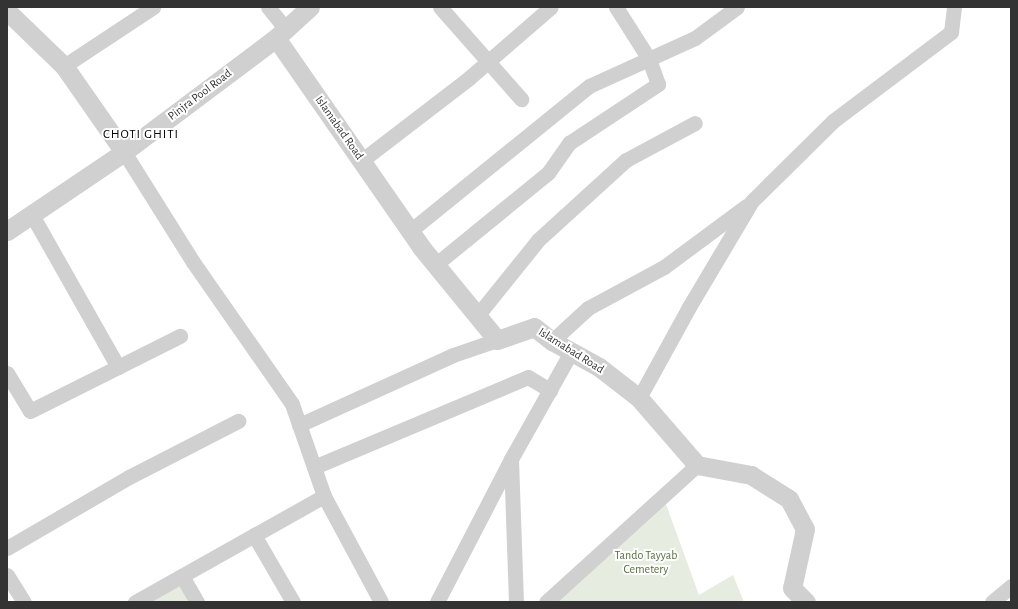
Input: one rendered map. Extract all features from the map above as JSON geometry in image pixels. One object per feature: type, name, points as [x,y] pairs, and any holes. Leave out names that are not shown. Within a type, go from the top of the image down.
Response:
[{"type":"street","points":[[64,66],[153,7]]},
{"type":"street","points":[[268,7],[281,33]]},
{"type":"street","name":"Pinjra Pool Road","points":[[7,231],[124,152],[281,33],[310,7]]},
{"type":"street","points":[[440,7],[521,99]]},
{"type":"street","points":[[361,161],[488,61],[551,7]]},
{"type":"street","points":[[435,265],[548,173],[569,143],[658,84],[649,59],[616,7]]},
{"type":"street","points":[[410,231],[589,86],[695,38],[737,7]]},
{"type":"street","points":[[552,341],[588,308],[664,267],[752,201],[833,121],[951,32],[954,7]]},
{"type":"street","points":[[7,11],[64,66],[124,152],[193,262],[292,404],[324,496],[381,602]]},
{"type":"street","name":"Islamabad Road","points":[[281,33],[361,161],[410,231],[435,265],[497,340],[534,327],[552,341],[599,367],[639,398],[697,465]]},
{"type":"street","points":[[477,316],[538,240],[626,160],[695,123]]},
{"type":"street","points":[[639,398],[689,307],[752,201]]},
{"type":"street","points":[[32,214],[118,367]]},
{"type":"street","points":[[7,373],[30,411],[180,336]]},
{"type":"street","points":[[299,425],[452,355],[497,340]]},
{"type":"street","points":[[438,602],[511,459],[571,352]]},
{"type":"street","points":[[314,467],[528,377],[550,390]]},
{"type":"street","points":[[7,548],[129,477],[238,421]]},
{"type":"street","points":[[511,459],[516,602]]},
{"type":"street","points":[[546,602],[697,465],[751,475],[789,499],[805,529],[792,588],[806,602]]},
{"type":"street","points":[[139,601],[324,496]]},
{"type":"street","points":[[254,535],[293,602]]},
{"type":"street","points":[[7,575],[24,602]]},
{"type":"street","points":[[182,576],[197,602]]},
{"type":"street","points":[[992,602],[1011,586]]},
{"type":"green space","name":"Tando Tayyab Cemetery","points":[[663,496],[699,595],[733,575],[744,602],[546,602]]},
{"type":"green space","points":[[182,576],[197,602],[142,602]]},
{"type":"district","name":"CHOTI GHITI","points":[[141,135]]}]
